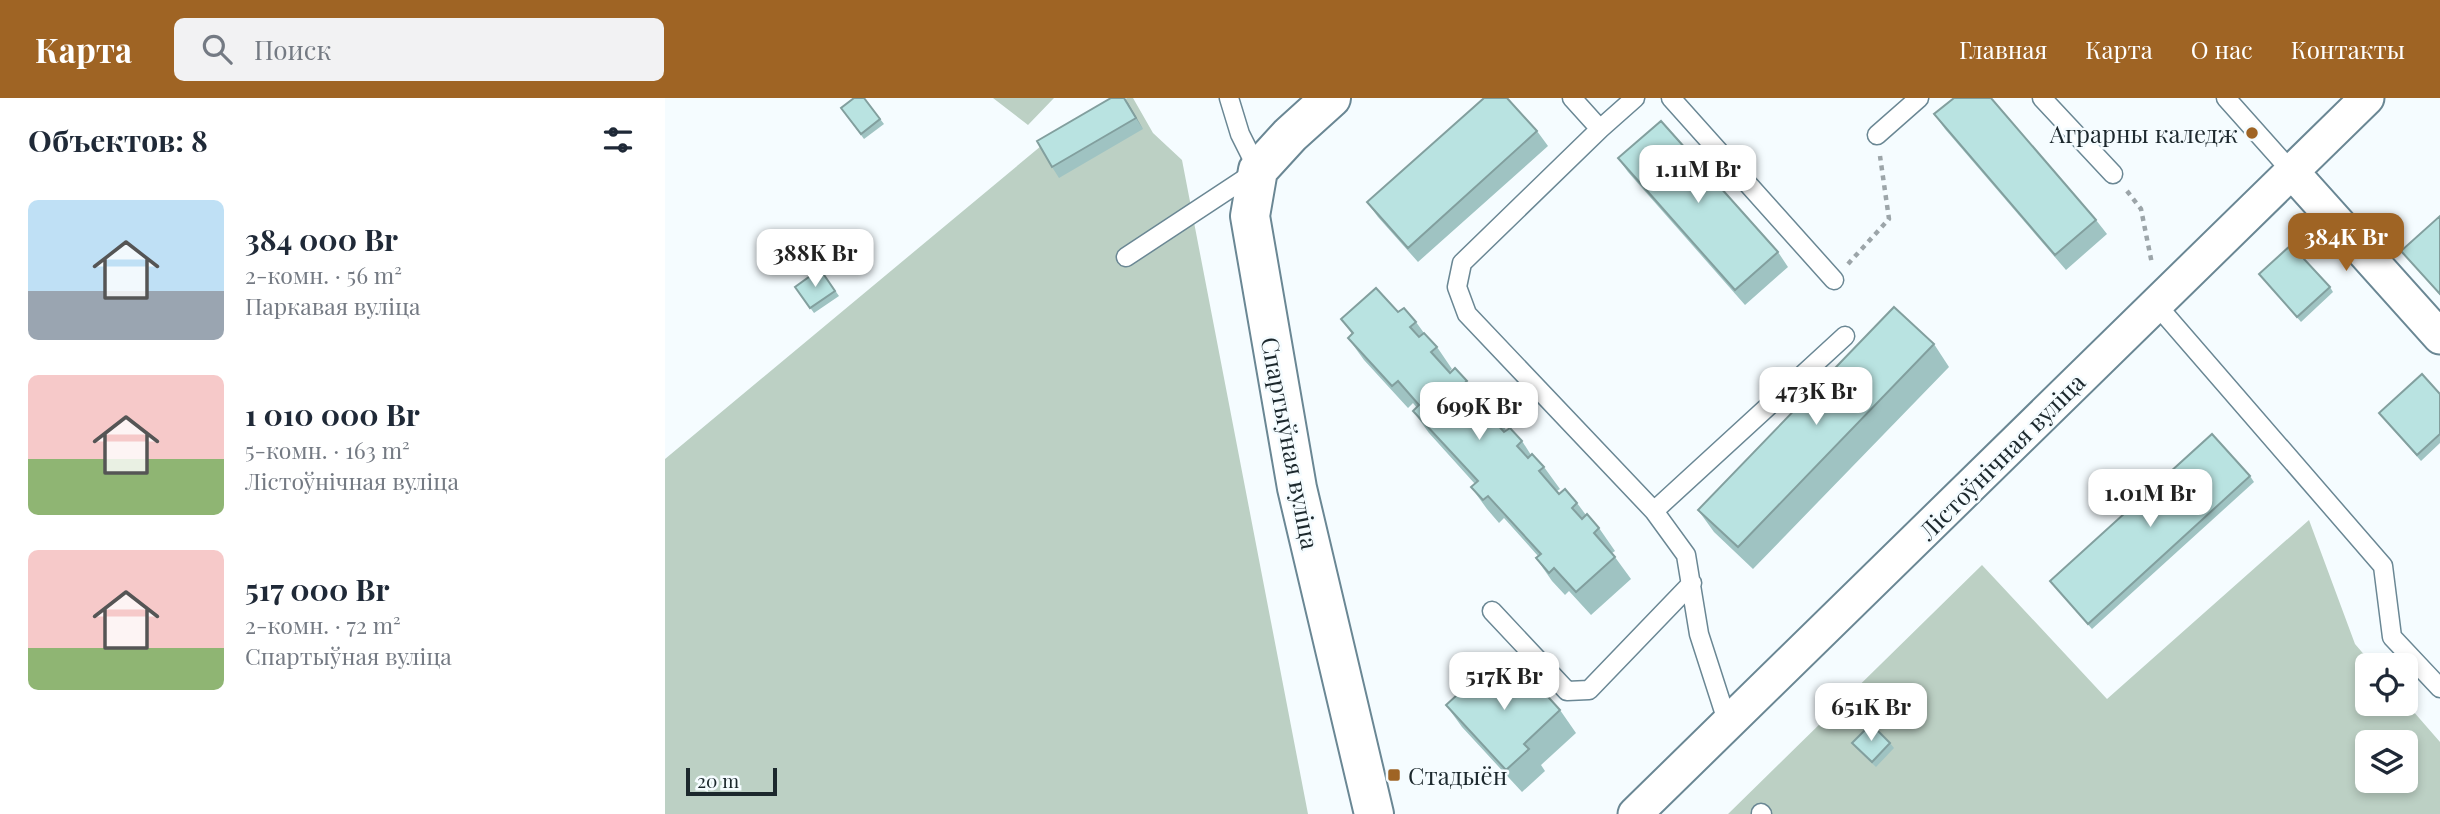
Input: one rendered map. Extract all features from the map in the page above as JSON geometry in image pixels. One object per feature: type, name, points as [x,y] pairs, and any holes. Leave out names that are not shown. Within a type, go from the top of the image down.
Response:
[{"type":"street","points":[[1258,170],[1290,135],[1331,98]]},
{"type":"street","name":"Лістоўнічная вуліца","points":[[1635,814],[2367,98]]},
{"type":"street","name":"Спартыўная вуліца","points":[[1258,170],[1250,216],[1269,335],[1297,488],[1374,814]]},
{"type":"street","points":[[2293,173],[2440,337]]},
{"type":"lane","points":[[1126,257],[1258,170],[1240,134],[1229,98]]},
{"type":"lane","points":[[1572,98],[1600,129]]},
{"type":"lane","points":[[1635,98],[1462,263],[1457,287],[1467,314],[1654,511],[1686,555],[1699,634],[1728,724]]},
{"type":"lane","points":[[1671,98],[1834,280]]},
{"type":"lane","points":[[1877,135],[1919,98]]},
{"type":"lane","points":[[2042,98],[2113,174]]},
{"type":"lane","points":[[2226,98],[2293,173]]},
{"type":"lane","points":[[2155,303],[2383,566],[2392,637],[2440,688]]},
{"type":"lane","points":[[1654,511],[1845,335]]},
{"type":"lane","points":[[1492,611],[1567,691],[1589,690],[1692,583]]},
{"type":"path","points":[[1834,280],[1889,219],[1877,135]]},
{"type":"path","points":[[2113,174],[2141,209],[2152,258],[2155,303]]},
{"type":"green space","points":[[993,98],[1054,98],[1028,125]]},
{"type":"green space","points":[[1127,98],[1133,98],[1153,133],[1182,160],[1308,814],[665,814],[665,459],[1041,146]]},
{"type":"green space","points":[[2309,520],[2355,644],[2363,653],[2355,653],[2355,716],[2417,716],[2440,742],[2440,814],[1728,814],[1982,565],[2107,699]]},
{"type":"building","points":[[854,98],[864,98],[880,119],[861,134],[841,108]]},
{"type":"building","points":[[1111,98],[1124,98],[1136,118],[1052,167],[1037,141]]},
{"type":"building","points":[[1484,98],[1507,98],[1537,131],[1408,248],[1367,202]]},
{"type":"building","points":[[1954,98],[1991,98],[2096,220],[2055,255],[1934,114]]},
{"type":"building","points":[[1661,121],[1778,252],[1735,290],[1618,158]]},
{"type":"building","points":[[2440,216],[2440,294],[2401,251]]},
{"type":"building","points":[[2291,245],[2330,287],[2297,317],[2259,274]]},
{"type":"building","points":[[820,269],[835,291],[810,308],[795,287]]},
{"type":"building","points":[[1376,288],[1398,312],[1404,308],[1416,322],[1410,327],[1419,337],[1424,333],[1437,347],[1431,352],[1450,373],[1455,368],[1467,381],[1461,386],[1472,399],[1477,393],[1491,408],[1486,412],[1504,432],[1510,428],[1522,441],[1517,446],[1528,458],[1532,454],[1544,467],[1539,471],[1559,494],[1565,489],[1577,503],[1572,508],[1582,519],[1587,514],[1599,528],[1594,533],[1615,557],[1576,592],[1554,568],[1549,573],[1536,558],[1541,554],[1488,496],[1483,500],[1471,487],[1478,481],[1413,411],[1419,405],[1398,381],[1392,386],[1348,338],[1353,333],[1341,319]]},
{"type":"building","points":[[1894,307],[1934,344],[1738,547],[1698,510]]},
{"type":"building","points":[[2422,374],[2440,394],[2440,434],[2417,455],[2379,413]]},
{"type":"building","points":[[2212,434],[2250,476],[2088,624],[2050,581]]},
{"type":"building","points":[[1512,655],[1532,678],[1526,683],[1535,693],[1540,688],[1560,710],[1524,744],[1529,749],[1506,770],[1446,705],[1469,684],[1475,689]]},
{"type":"building","points":[[1871,724],[1890,743],[1872,762],[1852,743]]},
{"type":"place","name":"Аграрны каледж","points":[[2252,133]]},
{"type":"place","name":"Стадыён","points":[[1394,775]]}]
